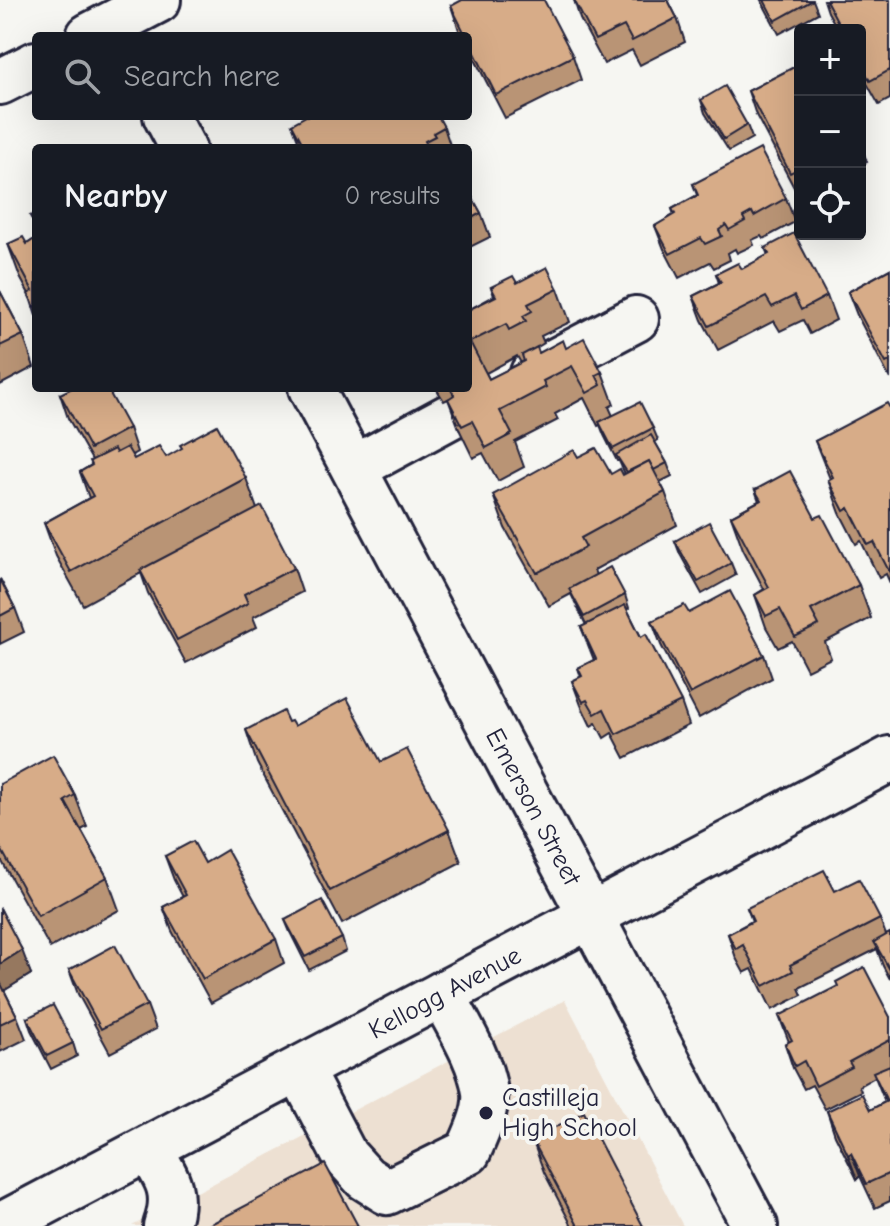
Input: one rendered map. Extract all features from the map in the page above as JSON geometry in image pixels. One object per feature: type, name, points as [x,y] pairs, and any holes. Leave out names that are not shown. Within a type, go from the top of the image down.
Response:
[{"type":"street","points":[[110,23],[158,0]]},
{"type":"street","points":[[0,82],[32,66]]},
{"type":"street","points":[[168,120],[181,144]]},
{"type":"street","points":[[354,468],[636,319]]},
{"type":"street","name":"Emerson Street","points":[[313,392],[755,1226]]},
{"type":"street","name":"Kellogg Avenue","points":[[0,1226],[890,759]]},
{"type":"street","points":[[300,1070],[345,1156],[365,1178],[387,1192],[468,1152],[481,1121],[485,1094],[476,1059],[442,994]]},
{"type":"street","points":[[149,1149],[169,1181],[173,1202],[166,1226]]},
{"type":"shaded area","name":"Castilleja High School","points":[[565,1000],[683,1226],[132,1226]]},
{"type":"building","points":[[462,0],[544,0],[573,56],[496,95],[472,47],[472,32],[464,32],[451,6]]},
{"type":"building","points":[[574,0],[668,0],[677,18],[632,41],[624,26],[595,40]]},
{"type":"building","points":[[764,0],[813,0],[775,21]]},
{"type":"building","points":[[826,0],[890,0],[890,70],[870,81],[866,74],[866,24],[839,24]]},
{"type":"building","points":[[794,67],[794,171],[790,173],[748,91]]},
{"type":"building","points":[[725,86],[747,125],[724,139],[701,100]]},
{"type":"building","points":[[299,120],[440,120],[444,127],[433,133],[435,136],[425,141],[426,144],[303,144],[292,124]]},
{"type":"building","points":[[760,149],[786,198],[754,216],[752,212],[743,217],[745,221],[729,230],[726,225],[719,230],[722,236],[705,244],[701,238],[670,254],[655,226],[675,214],[672,209],[698,195],[693,184]]},
{"type":"building","points":[[472,197],[481,213],[472,218]]},
{"type":"building","points":[[794,233],[794,240],[798,240],[827,296],[801,310],[794,296],[772,307],[766,297],[709,326],[693,296],[721,282],[716,274],[738,263],[742,269],[769,254],[765,248]]},
{"type":"building","points":[[23,237],[27,244],[32,241],[32,289],[8,244]]},
{"type":"building","points":[[547,267],[558,289],[528,304],[532,311],[523,316],[526,321],[509,330],[506,324],[472,341],[472,308],[496,296],[491,287],[513,276],[517,283]]},
{"type":"building","points":[[890,269],[890,361],[886,363],[848,292]]},
{"type":"building","points":[[0,291],[23,335],[0,346]]},
{"type":"building","points":[[584,338],[602,372],[596,375],[601,385],[587,393],[572,366],[543,381],[546,387],[500,411],[512,434],[486,448],[472,421],[462,426],[448,399],[454,395],[452,392],[472,392],[472,346],[489,379],[524,361],[522,355],[537,347],[539,353],[563,340],[566,348]]},
{"type":"building","points":[[109,392],[129,428],[90,449],[60,394]]},
{"type":"building","points":[[640,402],[653,428],[613,449],[599,422]]},
{"type":"building","points":[[887,403],[890,408],[890,573],[874,542],[868,545],[849,508],[844,511],[828,480],[833,477],[815,441]]},
{"type":"building","points":[[217,425],[246,478],[71,572],[44,523],[93,496],[80,472],[92,465],[90,461],[114,449],[116,453],[127,447],[134,459],[159,446],[166,457],[182,448],[180,445]]},
{"type":"building","points":[[651,435],[667,463],[654,470],[649,461],[627,472],[616,455]]},
{"type":"building","points":[[596,448],[611,474],[620,469],[623,475],[649,461],[665,492],[581,538],[586,547],[537,573],[493,495],[574,450],[578,457]]},
{"type":"building","points":[[790,471],[815,518],[822,515],[859,585],[811,610],[819,625],[795,637],[780,609],[766,616],[755,595],[769,587],[731,516],[761,500],[755,490]]},
{"type":"building","points":[[262,506],[294,568],[244,594],[248,603],[177,640],[140,570]]},
{"type":"building","points":[[709,522],[731,563],[698,582],[675,541]]},
{"type":"building","points":[[610,567],[625,595],[584,617],[569,589]]},
{"type":"building","points":[[0,579],[15,608],[0,616]]},
{"type":"building","points":[[730,591],[764,655],[690,694],[652,621],[684,605],[689,613]]},
{"type":"building","points":[[625,605],[641,637],[646,634],[681,702],[616,734],[604,709],[595,714],[587,700],[583,702],[572,681],[582,676],[578,668],[596,659],[581,627]]},
{"type":"building","points":[[347,698],[381,762],[407,749],[449,830],[330,891],[246,730],[283,711],[288,722],[291,721],[294,726]]},
{"type":"building","points":[[53,755],[75,795],[65,801],[107,877],[38,916],[0,847],[0,784]]},
{"type":"building","points":[[193,841],[205,863],[227,850],[276,939],[203,979],[163,907],[186,895],[165,856]]},
{"type":"building","points":[[824,870],[835,891],[859,879],[880,919],[790,965],[793,971],[764,986],[743,945],[736,949],[728,934],[753,921],[747,908]]},
{"type":"building","points":[[322,900],[342,938],[305,957],[285,920]]},
{"type":"building","points":[[0,908],[22,950],[0,964]]},
{"type":"building","points":[[890,933],[890,970],[874,942]]},
{"type":"building","points":[[115,945],[147,1005],[101,1029],[69,970]]},
{"type":"building","points":[[864,967],[890,1017],[890,1040],[849,1062],[852,1067],[816,1086],[804,1061],[795,1066],[785,1044],[792,1040],[779,1016],[838,986],[836,982]]},
{"type":"building","points":[[0,982],[17,1016],[0,1024]]},
{"type":"building","points":[[53,1005],[73,1043],[47,1056],[27,1018]]},
{"type":"building","points":[[890,1065],[890,1173],[866,1184],[827,1111],[862,1094],[870,1110],[887,1101],[873,1072]]},
{"type":"building","points":[[584,1112],[643,1226],[578,1226],[532,1139]]},
{"type":"building","points":[[325,1164],[358,1226],[207,1226]]},
{"type":"place","name":"Castilleja High School","points":[[486,1113]]}]
